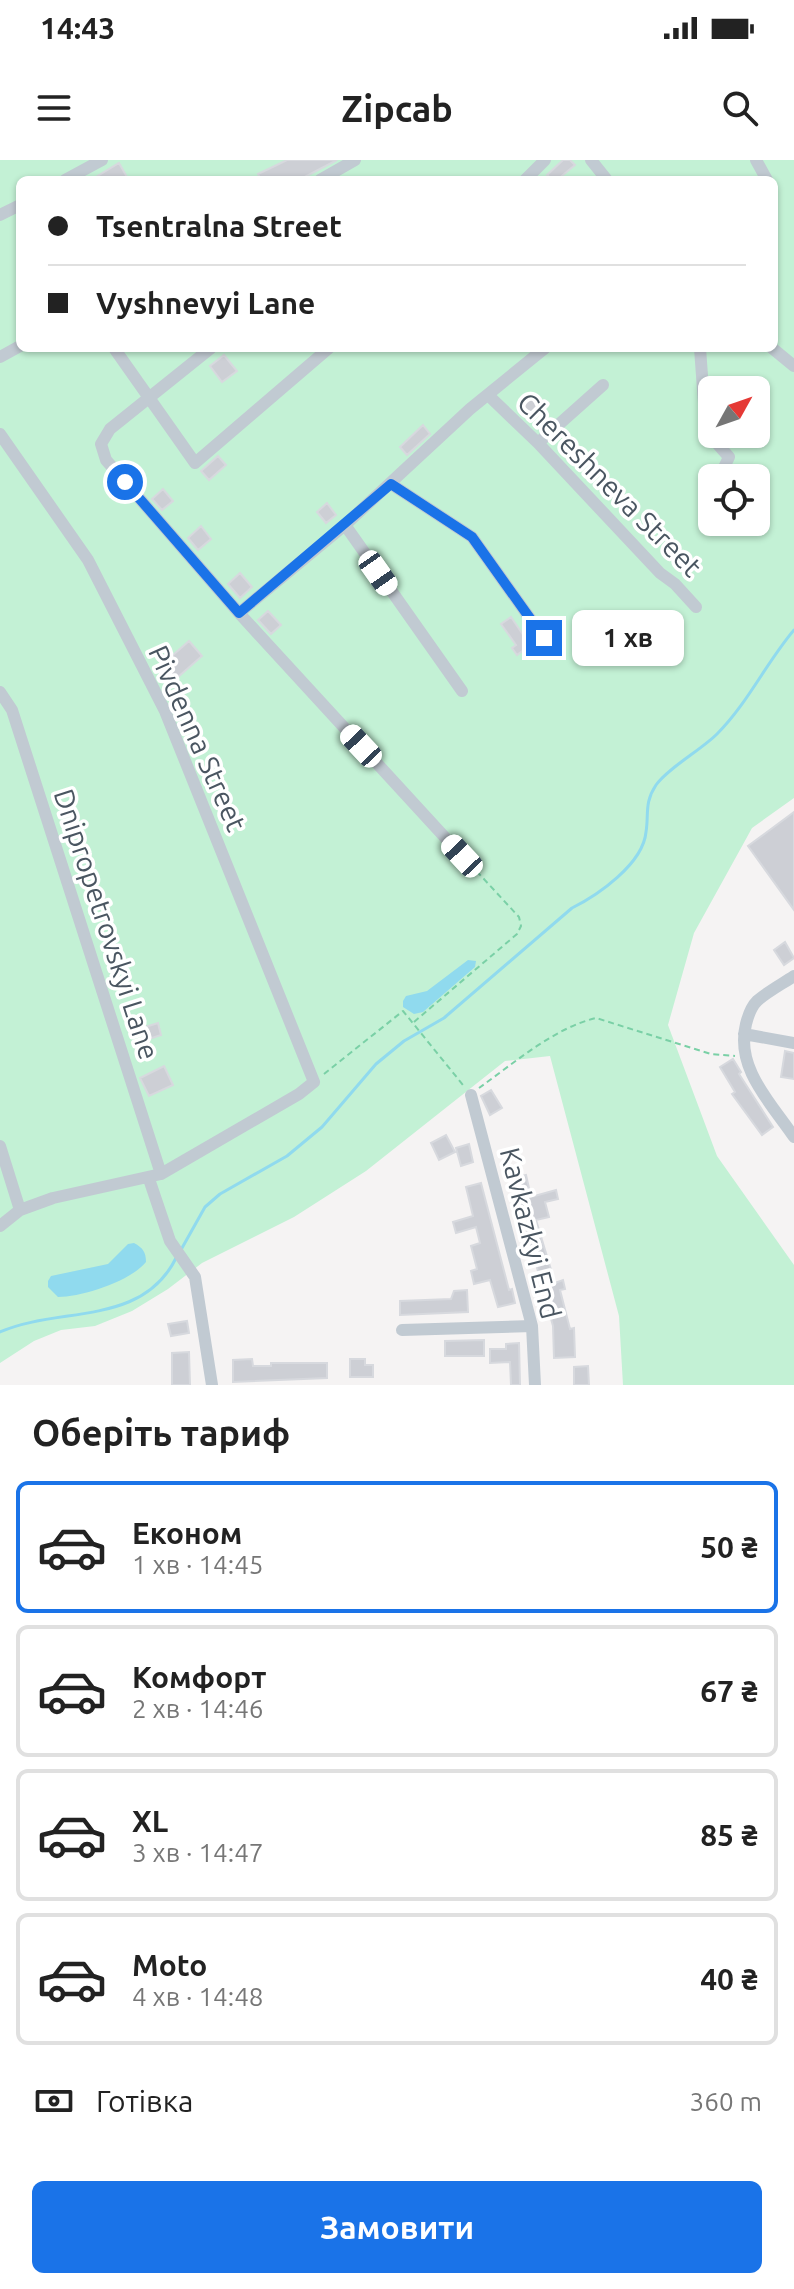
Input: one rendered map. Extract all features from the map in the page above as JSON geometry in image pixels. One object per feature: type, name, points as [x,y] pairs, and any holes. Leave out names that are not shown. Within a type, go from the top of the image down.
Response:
[{"type":"street","points":[[72,176],[102,160]]},
{"type":"street","points":[[529,176],[545,160]]},
{"type":"street","points":[[591,160],[604,176]]},
{"type":"street","points":[[329,176],[350,162]]},
{"type":"street","points":[[117,352],[195,463],[324,352]]},
{"type":"street","points":[[206,352],[110,429],[101,444],[106,460],[239,613],[462,856]]},
{"type":"street","points":[[239,613],[345,525],[488,395],[540,352]]},
{"type":"street","points":[[700,352],[706,431],[729,457],[726,464]]},
{"type":"street","points":[[777,352],[794,366]]},
{"type":"street","points":[[538,443],[603,385]]},
{"type":"street","name":"Chereshneva Street","points":[[488,395],[696,607]]},
{"type":"street","name":"Pivdenna Street","points":[[0,434],[88,560],[165,711],[314,1082]]},
{"type":"street","points":[[391,484],[472,537],[544,638]]},
{"type":"street","points":[[345,525],[462,691]]},
{"type":"street","name":"Dnipropetrovskyi Lane","points":[[0,692],[12,710],[155,1177],[170,1241],[195,1277],[212,1385]]},
{"type":"street","points":[[794,976],[756,1002],[748,1015],[744,1034],[744,1056],[751,1073],[794,1137]]},
{"type":"street","points":[[744,1034],[794,1043]]},
{"type":"street","points":[[0,1226],[20,1210],[53,1198],[155,1177],[299,1094],[314,1082]]},
{"type":"street","name":"Kavkazkyi End","points":[[471,1095],[532,1326],[535,1385]]},
{"type":"street","points":[[0,1146],[20,1210]]},
{"type":"street","points":[[402,1330],[532,1326]]},
{"type":"path","points":[[413,1023],[517,934],[521,926],[519,917],[462,856]]},
{"type":"path","points":[[314,1082],[403,1011],[471,1095],[554,1037],[596,1018],[711,1054],[744,1056]]},
{"type":"green space","points":[[0,160],[794,160],[794,798],[752,828],[694,933],[668,1025],[717,1156],[794,1265],[794,1385],[623,1385],[619,1316],[550,1056],[505,1061],[366,1171],[294,1217],[202,1263],[132,1311],[95,1326],[61,1330],[34,1341],[0,1363]]},
{"type":"water","points":[[468,960],[476,961],[475,967],[423,1012],[414,1014],[403,1007],[406,996],[427,991]]},
{"type":"water","points":[[134,1243],[143,1251],[146,1262],[118,1281],[92,1291],[58,1297],[48,1287],[51,1276],[108,1264],[128,1244]]},
{"type":"building","points":[[287,160],[337,160],[307,176],[258,174]]},
{"type":"building","points":[[563,160],[570,160],[575,165],[562,176],[547,175]]},
{"type":"building","points":[[119,163],[126,176],[98,176]]},
{"type":"building","points":[[224,355],[237,371],[222,382],[210,366]]},
{"type":"building","points":[[533,396],[541,406],[529,416],[521,406]]},
{"type":"building","points":[[423,425],[430,434],[407,455],[400,447]]},
{"type":"building","points":[[218,456],[226,465],[209,480],[201,471]]},
{"type":"building","points":[[163,489],[173,501],[162,510],[152,499]]},
{"type":"building","points":[[327,503],[336,515],[326,523],[317,512]]},
{"type":"building","points":[[201,526],[211,539],[198,550],[188,538]]},
{"type":"building","points":[[240,573],[252,587],[240,598],[228,584]]},
{"type":"building","points":[[268,611],[281,625],[271,634],[258,620]]},
{"type":"building","points":[[511,617],[530,645],[517,655],[512,648],[516,645],[501,624]]},
{"type":"building","points":[[189,641],[202,656],[170,684],[157,669]]},
{"type":"building","points":[[794,812],[794,910],[748,846]]},
{"type":"building","points":[[785,942],[794,958],[784,965],[774,950]]},
{"type":"building","points":[[158,1023],[161,1035],[146,1040],[142,1028]]},
{"type":"building","points":[[785,1051],[794,1053],[794,1079],[781,1077]]},
{"type":"building","points":[[733,1059],[741,1072],[739,1074],[773,1127],[762,1135],[732,1094],[735,1092],[720,1067]]},
{"type":"building","points":[[164,1066],[173,1085],[149,1096],[140,1078]]},
{"type":"building","points":[[491,1090],[502,1108],[490,1115],[481,1096]]},
{"type":"building","points":[[446,1135],[455,1152],[439,1160],[431,1143]]},
{"type":"building","points":[[469,1144],[473,1162],[461,1166],[456,1148]]},
{"type":"building","points":[[526,1175],[531,1197],[556,1190],[558,1199],[545,1202],[549,1217],[536,1220],[555,1283],[563,1280],[565,1289],[560,1290],[570,1329],[574,1328],[575,1357],[554,1358],[553,1326],[514,1184],[519,1183],[517,1177]]},
{"type":"building","points":[[481,1183],[515,1303],[498,1307],[490,1280],[474,1284],[471,1271],[477,1269],[471,1246],[480,1243],[476,1227],[456,1233],[453,1222],[473,1216],[466,1187]]},
{"type":"building","points":[[467,1290],[468,1312],[400,1315],[400,1301],[451,1299],[454,1291]]},
{"type":"building","points":[[187,1321],[189,1333],[171,1336],[168,1324]]},
{"type":"building","points":[[484,1340],[484,1356],[445,1356],[445,1341]]},
{"type":"building","points":[[519,1343],[520,1385],[511,1385],[510,1362],[490,1363],[490,1349],[506,1349],[506,1344]]},
{"type":"building","points":[[189,1352],[190,1385],[172,1385],[172,1353]]},
{"type":"building","points":[[252,1359],[253,1366],[327,1363],[327,1378],[233,1382],[233,1360]]},
{"type":"building","points":[[350,1359],[365,1359],[365,1365],[373,1365],[373,1377],[350,1377]]},
{"type":"building","points":[[588,1366],[589,1385],[574,1385],[574,1367]]},
{"type":"waterway","points":[[182,1248],[205,1207],[220,1194],[287,1156],[322,1127],[376,1064],[404,1041],[444,1018],[572,908],[606,887],[628,867],[643,844],[648,803],[656,785],[728,722],[794,630]]},
{"type":"waterway","points":[[0,1332],[23,1324],[121,1305],[142,1295],[161,1280],[176,1258]]},
{"type":"route","points":[[125,482],[239,613],[391,484],[472,537],[544,638]]}]
